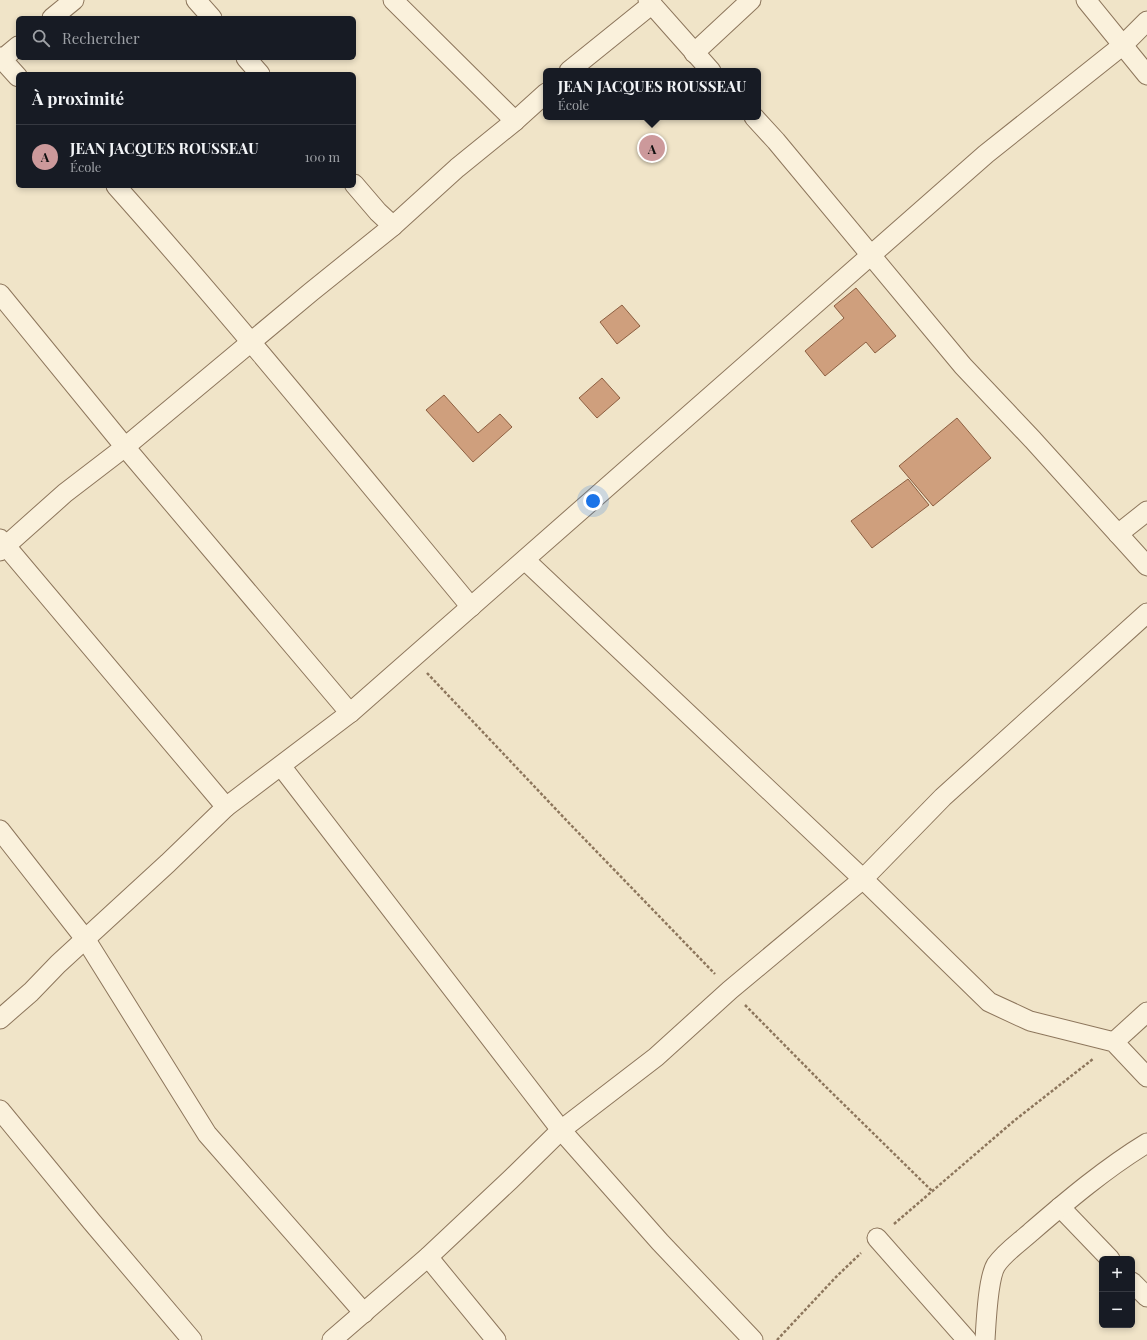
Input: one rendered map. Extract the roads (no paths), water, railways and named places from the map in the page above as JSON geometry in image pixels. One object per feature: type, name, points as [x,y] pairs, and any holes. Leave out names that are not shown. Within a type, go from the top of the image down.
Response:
[{"type":"street","points":[[54,16],[74,0]]},
{"type":"street","points":[[196,0],[210,16]]},
{"type":"street","points":[[393,0],[515,121]]},
{"type":"street","points":[[694,53],[752,0]]},
{"type":"street","points":[[1086,0],[1147,75]]},
{"type":"street","points":[[573,68],[650,2],[708,68]]},
{"type":"street","points":[[0,1019],[31,992],[58,964],[86,940],[226,807],[350,713],[872,256],[986,154],[1123,45],[1147,22]]},
{"type":"street","points":[[16,48],[1,59],[16,75]]},
{"type":"street","points":[[248,60],[258,72]]},
{"type":"street","points":[[226,807],[2,545],[65,493],[125,447],[311,292],[393,226],[457,168],[515,121],[543,96]]},
{"type":"street","points":[[757,120],[776,141],[963,366],[1033,440],[1147,566]]},
{"type":"street","points":[[356,186],[378,212],[393,226]]},
{"type":"street","points":[[118,188],[251,342],[471,607]]},
{"type":"street","points":[[0,294],[125,447],[350,713]]},
{"type":"street","points":[[1118,534],[1147,511]]},
{"type":"street","points":[[525,560],[863,879],[988,1002],[1030,1021],[1114,1042],[1147,1077]]},
{"type":"street","points":[[332,1340],[428,1257],[561,1130],[656,1057],[730,990],[863,879],[943,797],[1147,613]]},
{"type":"street","points":[[281,766],[561,1130],[660,1242],[753,1340]]},
{"type":"street","points":[[0,830],[86,940],[207,1134],[364,1313]]},
{"type":"street","points":[[1114,1042],[1147,1012]]},
{"type":"street","points":[[0,1110],[192,1340]]},
{"type":"street","points":[[985,1340],[991,1283],[995,1266],[1004,1256],[1060,1207],[1126,1155],[1147,1142]]},
{"type":"street","points":[[1060,1207],[1107,1256]]},
{"type":"street","points":[[877,1238],[967,1340]]},
{"type":"street","points":[[428,1257],[496,1340]]},
{"type":"street","points":[[1135,1285],[1147,1297]]},
{"type":"place","name":"JEAN JACQUES ROUSSEAU","points":[[652,148]]}]
